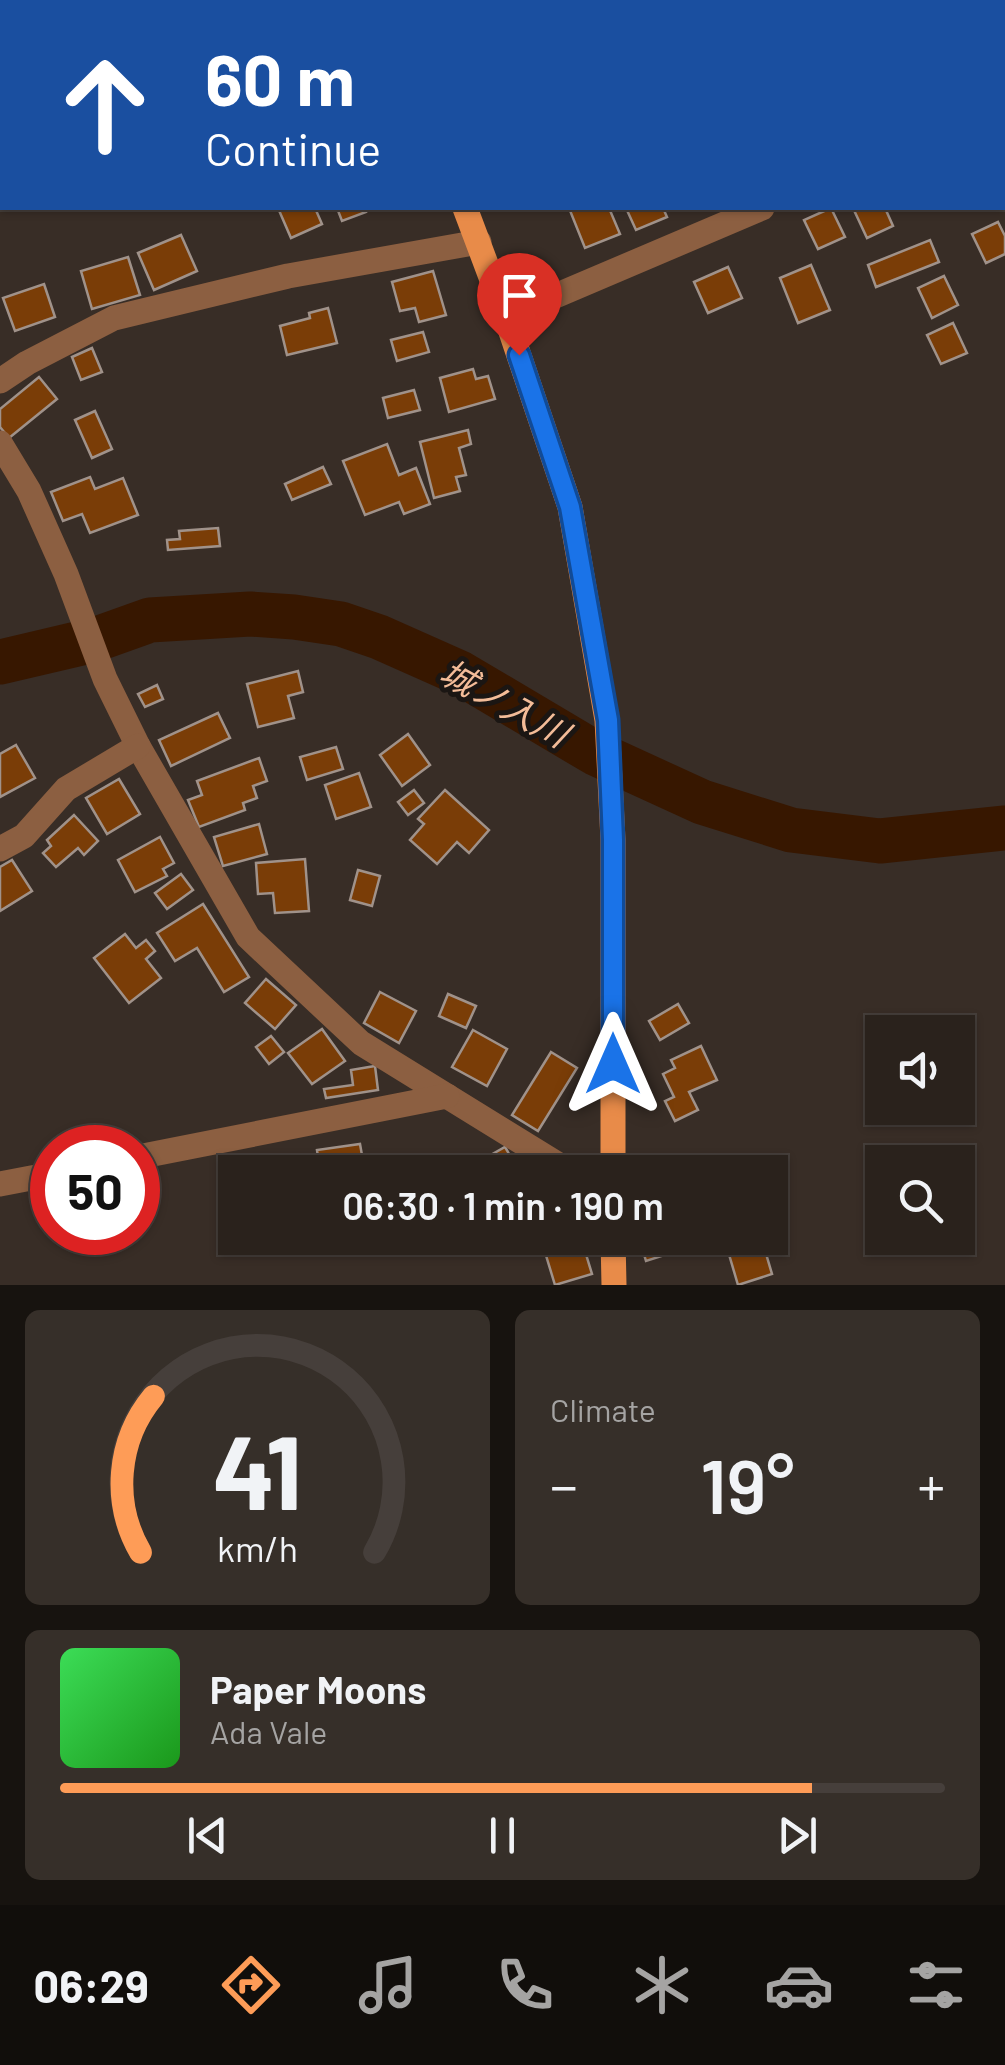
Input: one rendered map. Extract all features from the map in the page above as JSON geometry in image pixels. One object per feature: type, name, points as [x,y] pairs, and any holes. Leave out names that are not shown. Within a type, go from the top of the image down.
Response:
[{"type":"main road","points":[[466,210],[570,507],[608,720],[613,840],[613,1155]]},
{"type":"main road","points":[[613,1255],[614,1285]]},
{"type":"street","points":[[506,318],[757,210]]},
{"type":"street","points":[[0,381],[27,362],[114,318],[288,276],[478,242]]},
{"type":"street","points":[[0,443],[30,490],[105,679],[138,746],[248,938],[360,1044],[542,1155]]},
{"type":"street","points":[[0,849],[24,836],[66,788],[138,746]]},
{"type":"street","points":[[160,1153],[447,1096]]},
{"type":"street","points":[[0,1184],[30,1178]]},
{"type":"building","points":[[279,210],[316,210],[322,224],[291,238]]},
{"type":"building","points":[[338,210],[366,210],[366,212],[342,221]]},
{"type":"building","points":[[570,210],[610,210],[620,234],[585,248]]},
{"type":"building","points":[[627,210],[664,210],[667,217],[636,230]]},
{"type":"building","points":[[832,210],[845,237],[818,249],[804,220]]},
{"type":"building","points":[[854,210],[886,210],[893,226],[867,238]]},
{"type":"building","points":[[998,222],[1005,236],[1005,254],[986,263],[972,234]]},
{"type":"building","points":[[181,235],[197,271],[154,290],[138,253]]},
{"type":"building","points":[[930,240],[939,262],[876,287],[868,265]]},
{"type":"building","points":[[128,257],[140,295],[92,309],[81,271]]},
{"type":"building","points":[[811,265],[830,310],[798,323],[780,278]]},
{"type":"building","points":[[728,267],[742,298],[708,313],[694,282]]},
{"type":"building","points":[[433,271],[446,315],[419,322],[415,308],[400,311],[392,282]]},
{"type":"building","points":[[944,276],[958,305],[932,318],[918,288]]},
{"type":"building","points":[[44,284],[55,317],[15,331],[3,298]]},
{"type":"building","points":[[328,308],[337,343],[287,355],[280,326],[310,318],[309,313]]},
{"type":"building","points":[[953,323],[967,353],[941,364],[927,335]]},
{"type":"building","points":[[423,332],[429,352],[397,361],[391,340]]},
{"type":"building","points":[[92,348],[102,372],[81,380],[72,357]]},
{"type":"building","points":[[473,369],[476,379],[488,376],[495,399],[449,412],[440,378]]},
{"type":"building","points":[[39,377],[57,399],[9,438],[0,427],[0,409]]},
{"type":"building","points":[[414,390],[420,410],[388,418],[383,398]]},
{"type":"building","points":[[95,411],[112,449],[92,458],[75,420]]},
{"type":"building","points":[[468,430],[471,444],[459,448],[466,475],[456,477],[460,491],[434,498],[420,442]]},
{"type":"building","points":[[387,444],[399,475],[416,468],[430,504],[404,514],[399,502],[365,515],[343,461]]},
{"type":"building","points":[[323,467],[331,484],[292,500],[285,484]]},
{"type":"building","points":[[90,477],[95,489],[123,478],[138,515],[90,533],[82,514],[63,521],[51,492]]},
{"type":"building","points":[[218,528],[220,546],[168,550],[167,540],[180,539],[179,531]]},
{"type":"building","points":[[298,671],[303,692],[288,696],[294,718],[258,727],[247,684]]},
{"type":"building","points":[[157,685],[163,699],[145,707],[138,694]]},
{"type":"building","points":[[218,713],[230,738],[171,766],[159,740]]},
{"type":"building","points":[[408,734],[430,765],[402,786],[380,755]]},
{"type":"building","points":[[16,745],[35,778],[0,797],[0,754]]},
{"type":"building","points":[[336,747],[343,769],[307,780],[300,757]]},
{"type":"building","points":[[259,758],[267,781],[253,786],[257,798],[243,803],[245,810],[199,827],[188,800],[202,795],[197,781]]},
{"type":"building","points":[[359,773],[371,807],[336,819],[325,785]]},
{"type":"building","points":[[119,779],[140,814],[107,834],[86,798]]},
{"type":"building","points":[[414,790],[424,803],[408,815],[398,802]]},
{"type":"building","points":[[445,790],[489,830],[469,853],[457,842],[437,864],[410,840],[424,824],[418,819]]},
{"type":"building","points":[[74,815],[98,841],[84,855],[78,848],[56,867],[43,853],[51,846],[47,840]]},
{"type":"building","points":[[259,824],[267,854],[223,866],[214,837]]},
{"type":"building","points":[[160,837],[174,863],[163,869],[167,876],[135,892],[118,860]]},
{"type":"building","points":[[305,859],[309,911],[275,913],[273,893],[258,894],[256,863]]},
{"type":"building","points":[[12,860],[32,891],[0,911],[0,867]]},
{"type":"building","points":[[358,870],[380,876],[372,906],[350,900]]},
{"type":"building","points":[[181,874],[193,890],[167,909],[155,893]]},
{"type":"building","points":[[203,904],[249,977],[224,992],[197,948],[175,961],[157,933]]},
{"type":"building","points":[[125,934],[136,948],[146,940],[155,951],[146,959],[161,978],[129,1003],[94,958]]},
{"type":"building","points":[[266,979],[296,1005],[275,1029],[245,1003]]},
{"type":"building","points":[[380,992],[416,1011],[399,1043],[364,1023]]},
{"type":"building","points":[[448,994],[476,1006],[466,1028],[439,1016]]},
{"type":"building","points":[[678,1004],[689,1023],[660,1040],[649,1021]]},
{"type":"building","points":[[322,1029],[345,1061],[312,1084],[288,1053]]},
{"type":"building","points":[[473,1030],[507,1049],[487,1086],[452,1067]]},
{"type":"building","points":[[271,1036],[284,1052],[269,1064],[256,1047]]},
{"type":"building","points":[[701,1046],[717,1080],[689,1092],[698,1110],[675,1121],[665,1101],[674,1097],[663,1074],[675,1068],[671,1060]]},
{"type":"building","points":[[551,1052],[577,1068],[538,1131],[512,1115]]},
{"type":"building","points":[[375,1066],[378,1090],[326,1098],[324,1089],[353,1085],[351,1070]]},
{"type":"building","points":[[360,1144],[362,1155],[318,1155],[317,1150]]},
{"type":"building","points":[[505,1147],[510,1155],[491,1155]]},
{"type":"building","points":[[546,1255],[586,1255],[592,1274],[555,1285]]},
{"type":"building","points":[[729,1255],[766,1255],[772,1274],[738,1285]]},
{"type":"waterway","name":"城ノ入川","points":[[0,662],[94,640],[150,620],[250,614],[341,624],[460,673],[595,753],[702,802],[791,830],[880,841],[1005,828]]},
{"type":"route","points":[[519,355],[570,507],[608,720],[613,840],[613,1064]]}]
